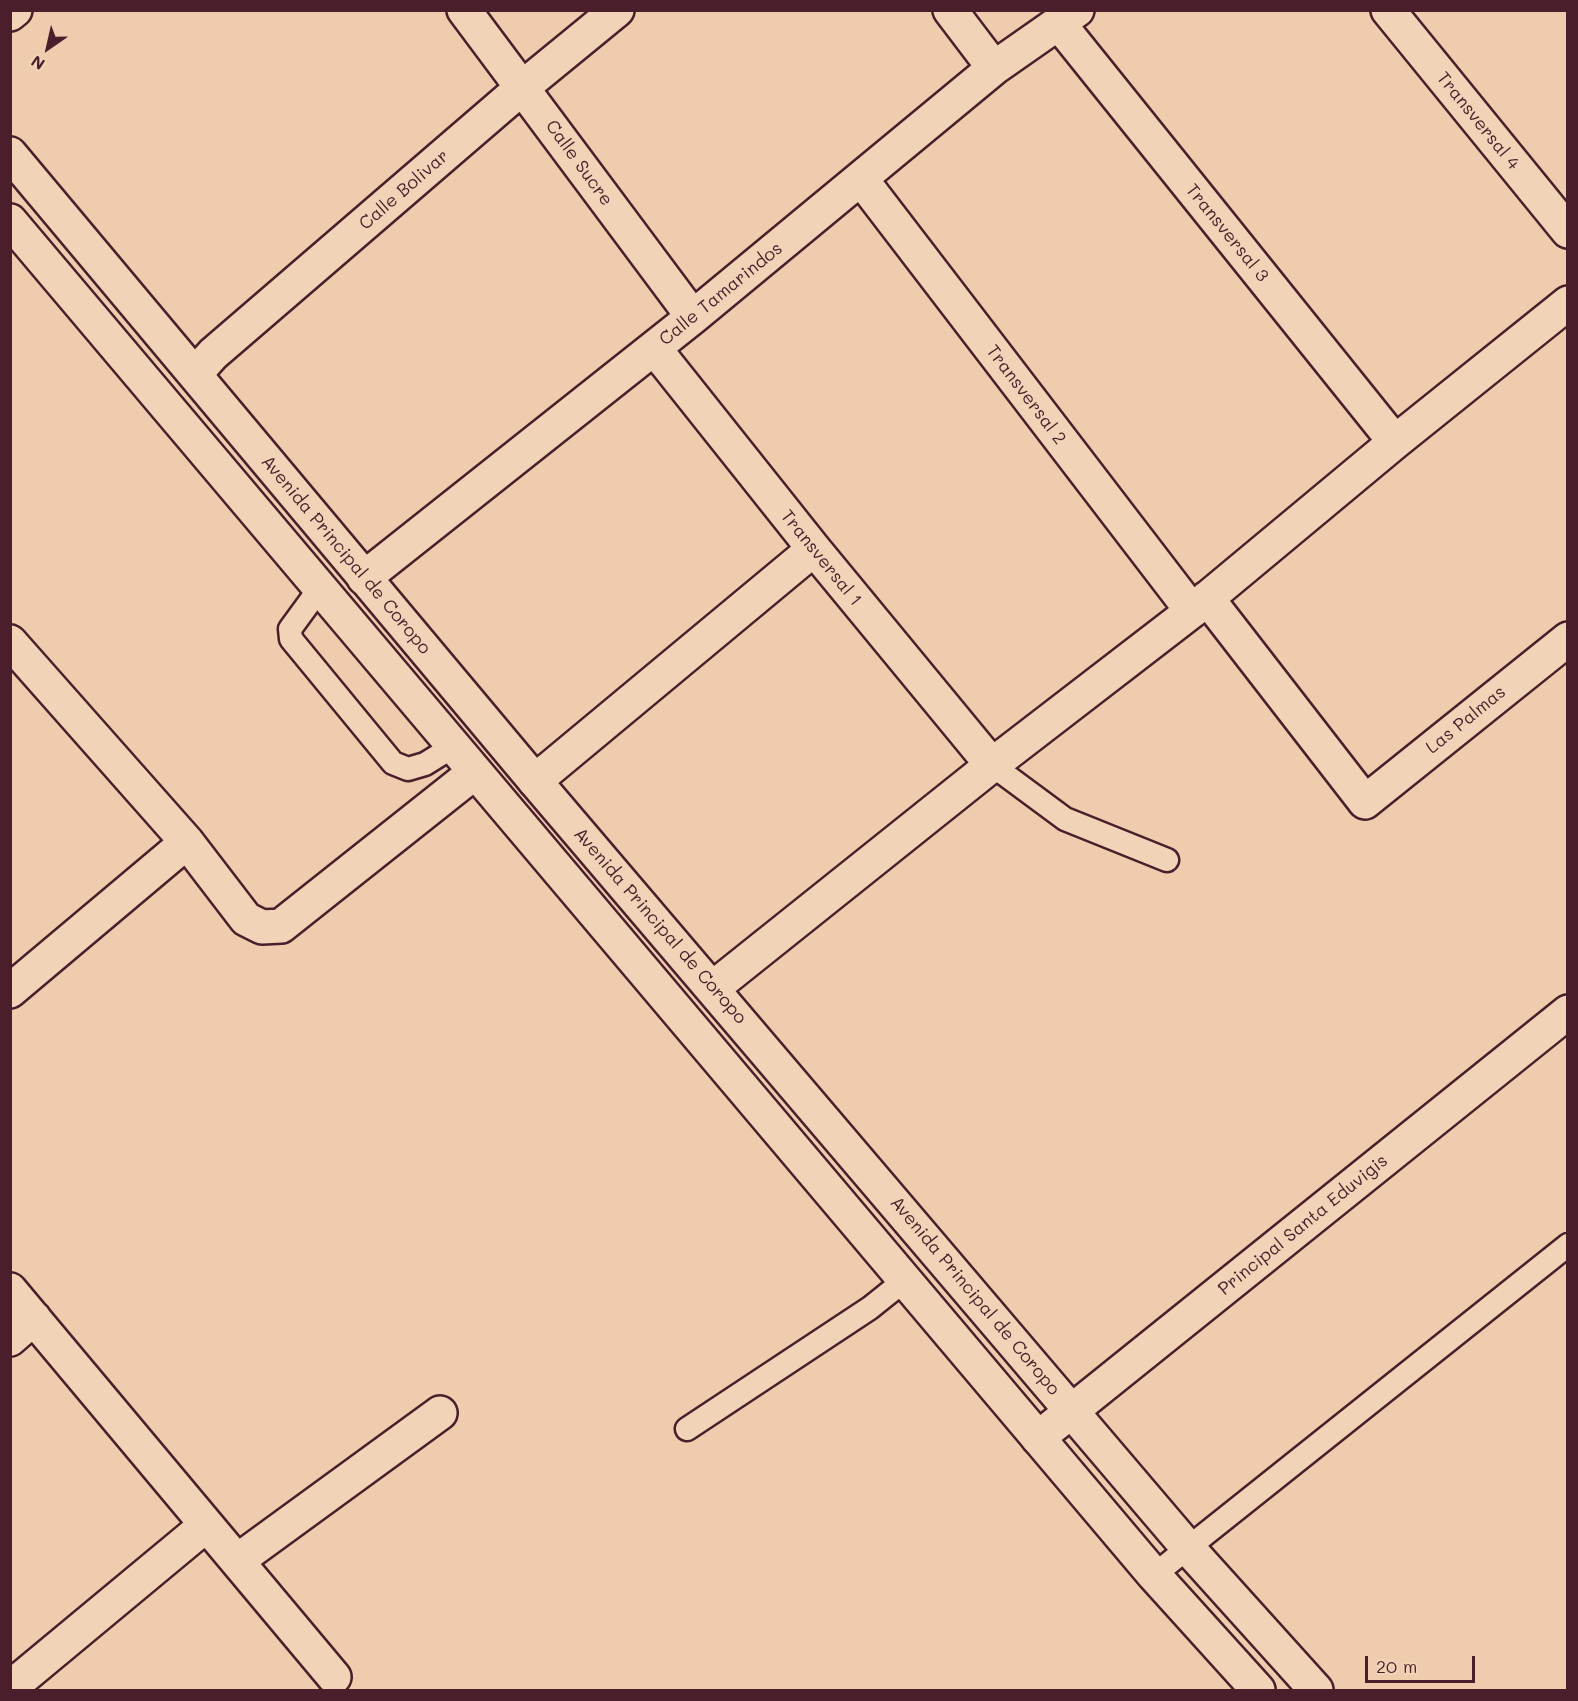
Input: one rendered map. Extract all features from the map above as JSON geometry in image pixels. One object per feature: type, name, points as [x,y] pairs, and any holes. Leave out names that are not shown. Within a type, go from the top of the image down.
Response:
[{"type":"street","points":[[10,14],[15,10]]},
{"type":"street","name":"Calle Sucre","points":[[464,10],[693,317]]},
{"type":"street","name":"Calle Bolivar","points":[[195,374],[213,354],[523,87],[618,10]]},
{"type":"street","points":[[950,10],[994,68]]},
{"type":"street","name":"Transversal 4","points":[[1388,10],[1568,231]]},
{"type":"street","name":"Calle Tamarindos","points":[[364,578],[693,317],[994,68],[1068,18]]},
{"type":"street","name":"Transversal 3","points":[[1068,18],[1395,442]]},
{"type":"street","name":"Avenida Principal de Coropo","points":[[10,154],[535,781],[1188,1548],[1316,1690]]},
{"type":"street","name":"Transversal 2","points":[[861,179],[1199,605],[1365,802]]},
{"type":"street","points":[[10,221],[1154,1575],[1258,1690]]},
{"type":"street","points":[[713,988],[992,765],[1199,605],[1395,442],[1568,303]]},
{"type":"street","name":"Transversal 1","points":[[654,348],[813,549],[992,765]]},
{"type":"street","points":[[535,781],[813,549]]},
{"type":"street","name":"Las Palmas","points":[[1365,802],[1568,639]]},
{"type":"street","points":[[13,649],[187,842],[246,919],[262,927],[282,926],[475,772]]},
{"type":"street","points":[[10,991],[187,842]]},
{"type":"street","name":"Principal Santa Eduvigis","points":[[1038,1438],[1568,1012]]},
{"type":"street","points":[[10,1290],[22,1328],[206,1526],[334,1677]]},
{"type":"street","points":[[237,1561],[440,1413]]},
{"type":"street","points":[[10,1688],[206,1526]]},
{"type":"lane","points":[[320,588],[290,629],[291,639],[393,763],[408,769],[425,764],[454,746]]},
{"type":"lane","points":[[992,765],[1065,819],[1167,860]]},
{"type":"lane","points":[[1154,1575],[1568,1245]]},
{"type":"lane","points":[[687,1429],[870,1308],[905,1281]]}]
